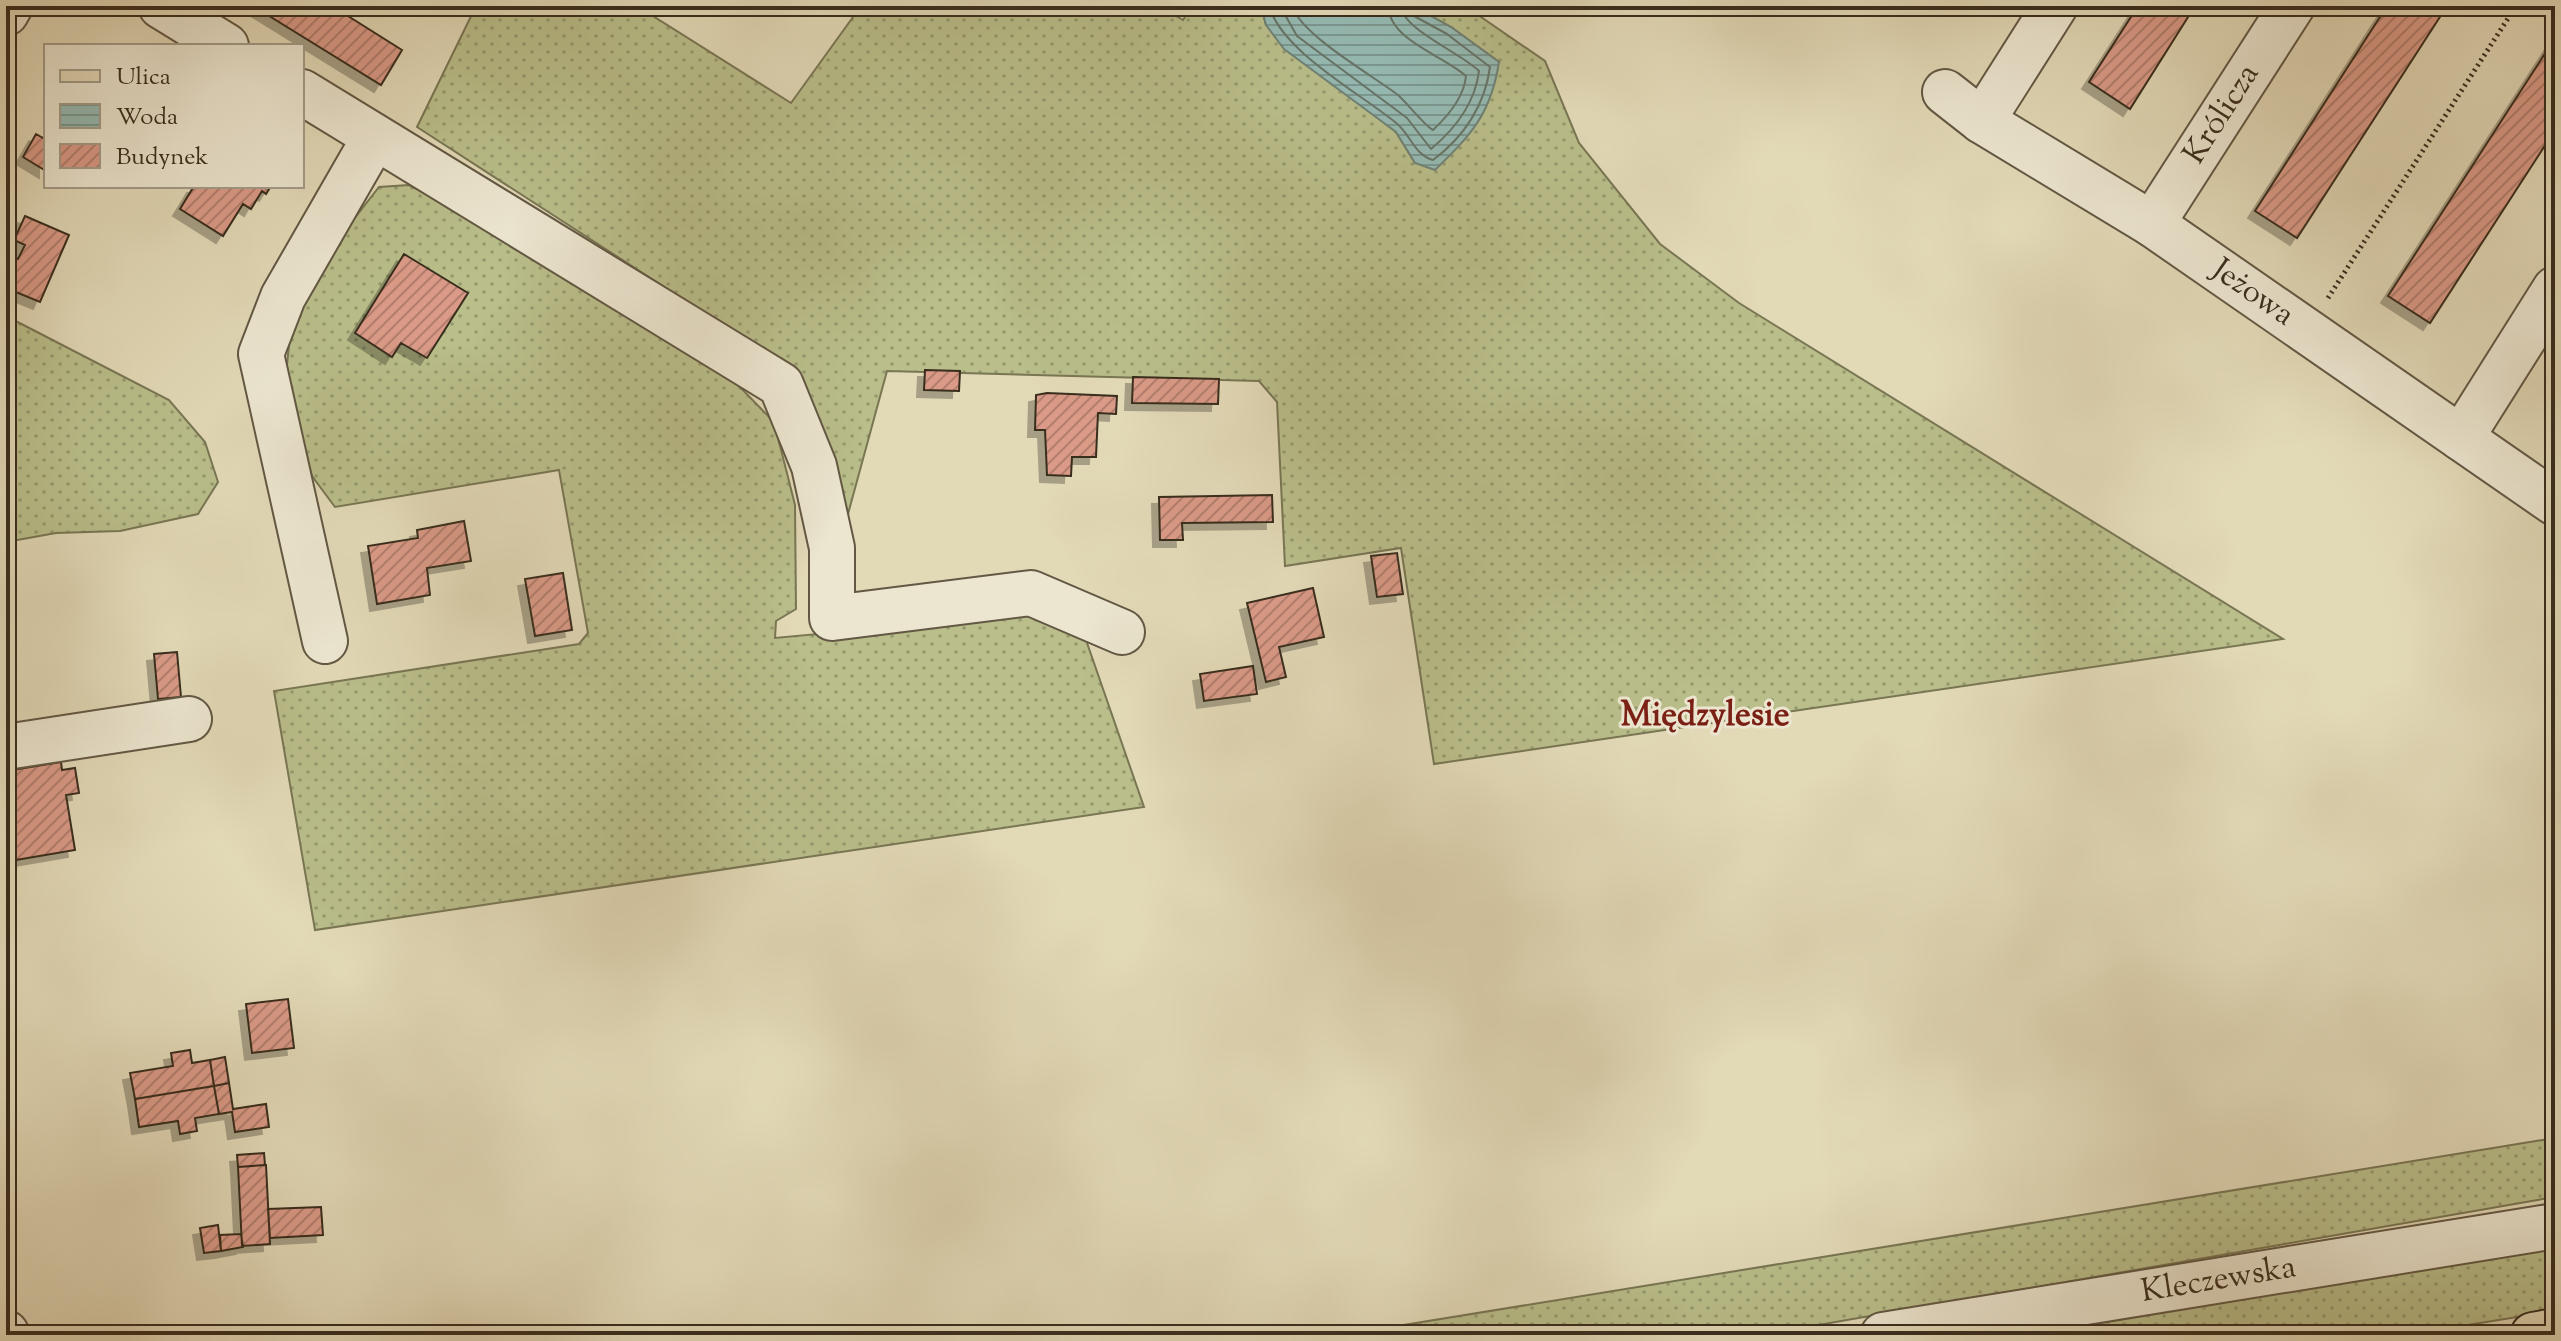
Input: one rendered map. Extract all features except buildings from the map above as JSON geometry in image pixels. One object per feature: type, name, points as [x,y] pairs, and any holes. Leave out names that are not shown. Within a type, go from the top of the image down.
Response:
[{"type":"main road","points":[[2533,1335],[2555,1331]]},
{"type":"street","points":[[6,13],[10,6]]},
{"type":"street","points":[[161,6],[223,44]]},
{"type":"street","points":[[1982,121],[2055,6]]},
{"type":"street","name":"Królicza","points":[[2152,224],[2292,6]]},
{"type":"street","name":"Jeżowa","points":[[1945,92],[1982,121],[2152,224],[2555,503]]},
{"type":"street","points":[[304,93],[781,385],[814,466],[832,548],[832,618],[1031,593],[1122,632]]},
{"type":"street","points":[[325,641],[261,354],[283,297],[375,137]]},
{"type":"street","points":[[2461,438],[2555,289]]},
{"type":"street","points":[[6,747],[189,719]]},
{"type":"street","name":"Kleczewska","points":[[1883,1335],[2555,1226]]},
{"type":"path","points":[[2307,331],[2516,6]]},
{"type":"green space","points":[[476,6],[637,6],[791,103],[861,6],[1159,6],[1183,20],[1192,6],[1261,6],[1266,25],[1396,132],[1415,163],[1499,62],[1451,27],[1413,6],[1465,6],[1545,61],[1579,143],[1660,244],[1739,303],[2283,639],[1434,764],[1401,548],[1285,566],[1277,402],[1259,381],[887,371],[845,525],[833,474],[692,305],[417,127]]},
{"type":"green space","points":[[409,185],[477,219],[736,383],[774,422],[795,505],[796,609],[776,621],[775,638],[1035,614],[1086,640],[1144,807],[315,930],[274,691],[579,644],[588,633],[559,470],[335,507],[312,476],[286,375],[292,315],[332,247],[379,187]]},
{"type":"green space","points":[[6,316],[169,400],[205,442],[218,482],[198,514],[120,531],[56,533],[6,542]]},
{"type":"green space","points":[[2555,1138],[2555,1197],[1761,1335],[1342,1335]]},
{"type":"green space","points":[[2555,1244],[2555,1311],[2406,1335],[1984,1335]]},
{"type":"water","points":[[1261,6],[1413,6],[1451,27],[1499,62],[1491,96],[1469,134],[1435,170],[1415,163],[1396,132],[1284,49],[1266,25]]},
{"type":"district","name":"Międzylesie","points":[[1705,716]]}]
